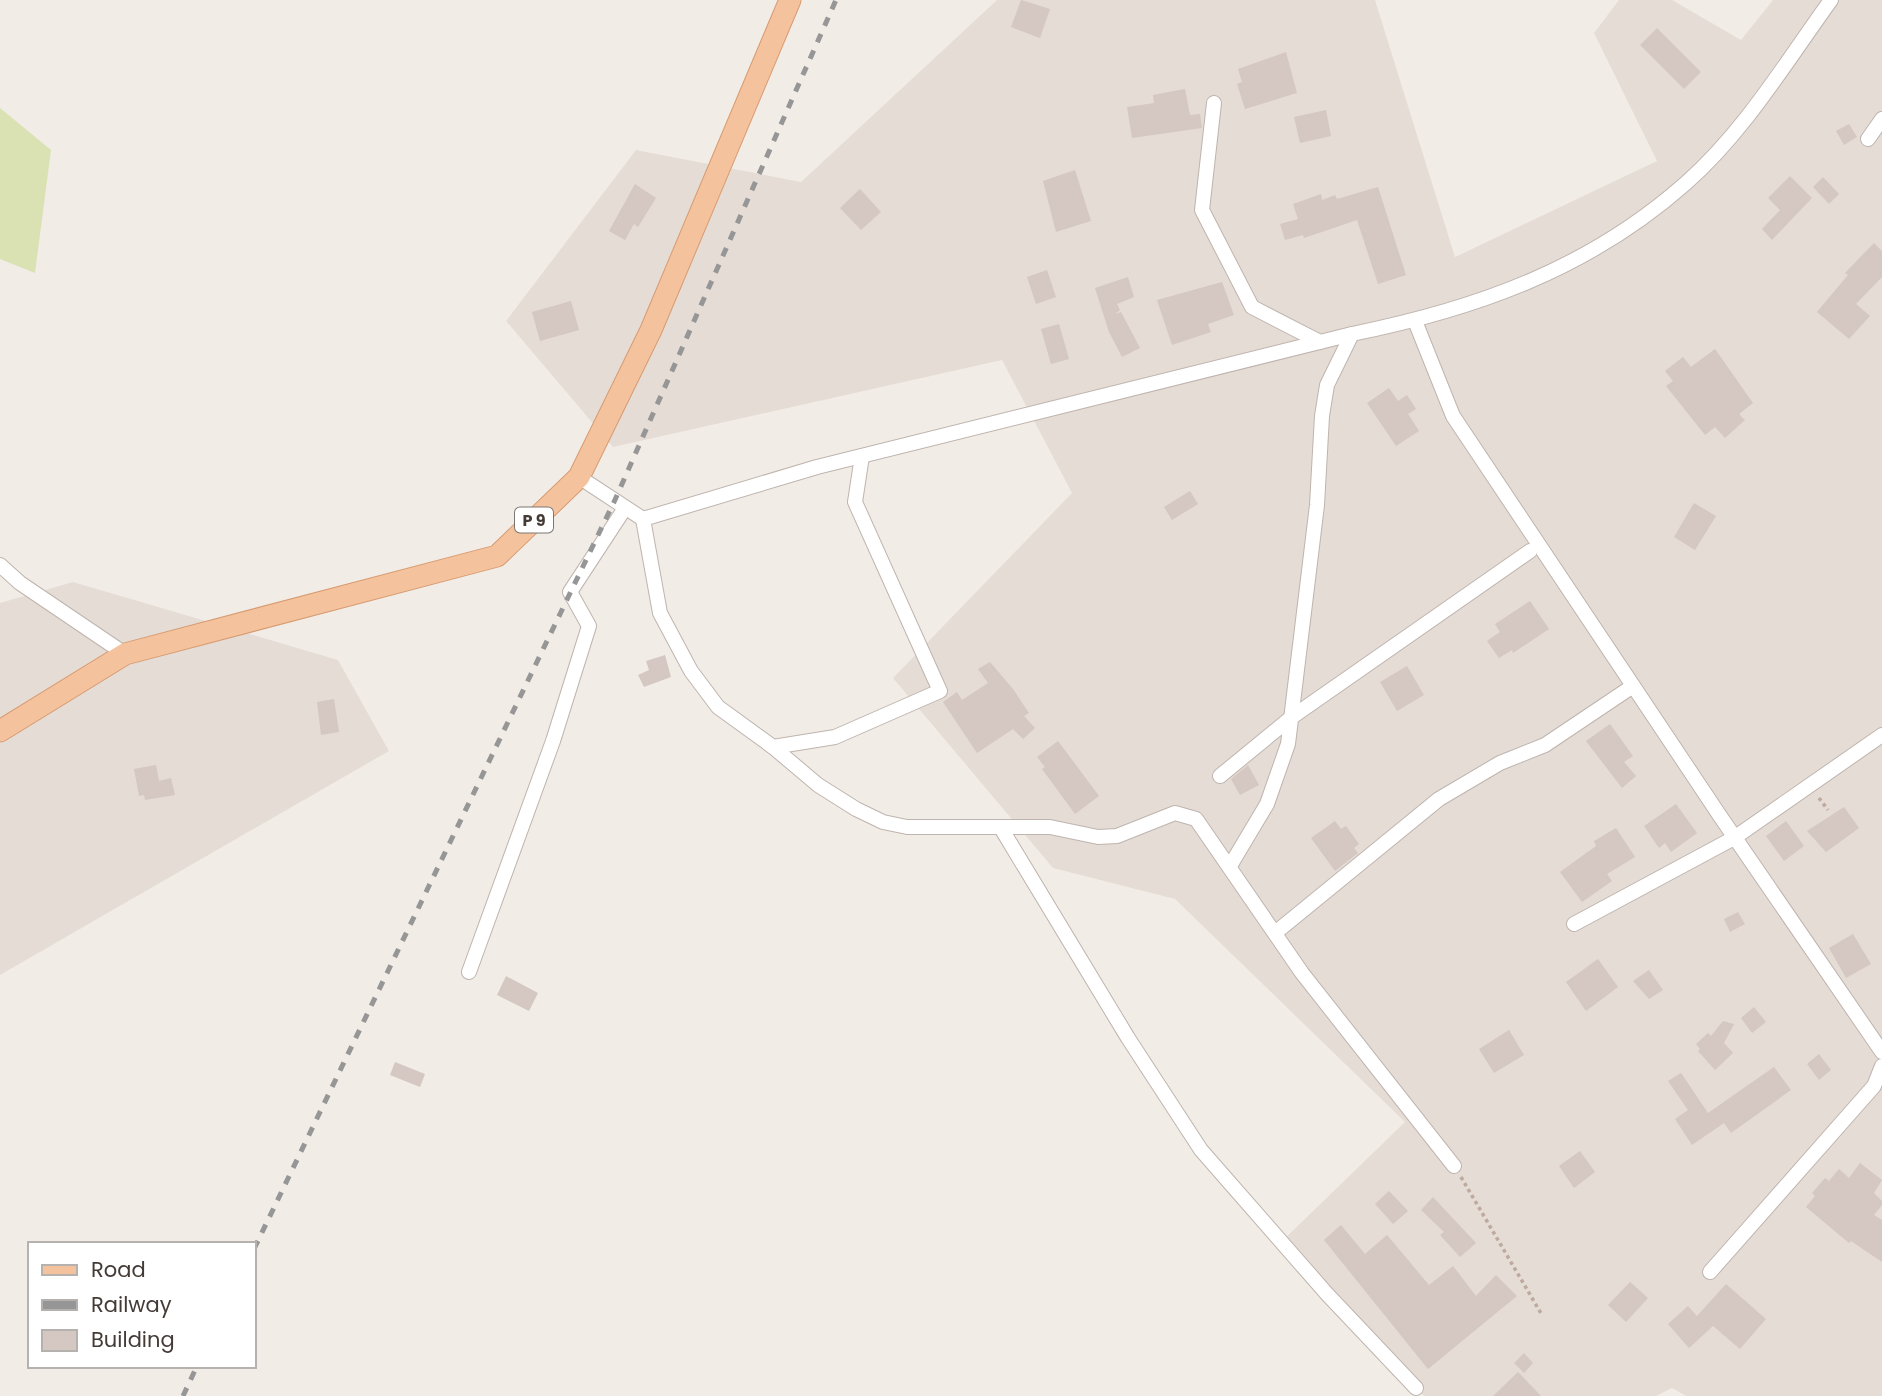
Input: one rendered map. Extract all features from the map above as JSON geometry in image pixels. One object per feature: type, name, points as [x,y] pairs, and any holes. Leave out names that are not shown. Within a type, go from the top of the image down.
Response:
[{"type":"main road","name":"P 9","points":[[0,731],[125,654],[496,556],[579,477],[651,330],[790,0]]},
{"type":"street","points":[[579,477],[643,519],[862,456],[1352,334],[1415,321],[1534,282],[1597,247],[1687,182],[1747,116],[1830,0]]},
{"type":"street","points":[[1214,103],[1202,210],[1252,307],[1320,342]]},
{"type":"street","points":[[1868,139],[1882,119]]},
{"type":"street","points":[[1415,321],[1453,416],[1734,838],[1882,1052]]},
{"type":"street","points":[[1230,866],[1266,804],[1288,744],[1317,505],[1322,416],[1327,385],[1352,334]]},
{"type":"street","points":[[773,747],[835,737],[940,691],[855,502],[862,456]]},
{"type":"street","points":[[469,972],[552,741],[589,626],[570,592],[625,508]]},
{"type":"street","points":[[643,519],[660,613],[691,671],[718,708],[773,747],[818,785],[883,822],[907,827],[1050,827],[1098,837],[1117,836],[1175,813],[1185,814],[1205,828],[1302,973],[1454,1166]]},
{"type":"street","points":[[1220,776],[1292,718],[1530,551]]},
{"type":"street","points":[[0,565],[20,583],[125,654]]},
{"type":"street","points":[[1275,933],[1439,799],[1500,763],[1545,745],[1633,685]]},
{"type":"street","points":[[1574,924],[1734,838],[1882,735]]},
{"type":"street","points":[[1001,828],[1128,1038],[1201,1150],[1326,1294],[1416,1388]]},
{"type":"street","points":[[1710,1272],[1874,1086],[1882,1066]]},
{"type":"path","points":[[1454,1166],[1542,1315]]},
{"type":"shaded area","points":[[997,0],[1375,0],[1455,257],[1657,161],[1594,33],[1619,0],[1672,0],[1741,40],[1773,0],[1882,0],[1882,1396],[1686,1396],[1672,1388],[1656,1396],[1424,1396],[1278,1245],[1405,1122],[1175,899],[1053,868],[893,678],[1072,493],[1002,360],[613,447],[506,321],[636,150],[801,182]]},
{"type":"shaded area","points":[[73,582],[338,660],[389,751],[0,975],[0,603]]},
{"type":"green space","points":[[0,108],[51,150],[35,273],[0,259]]},
{"type":"building","points":[[1021,0],[1050,9],[1040,38],[1011,27]]},
{"type":"building","points":[[1657,28],[1701,72],[1684,89],[1640,45]]},
{"type":"building","points":[[1286,52],[1297,93],[1245,109],[1237,84],[1242,82],[1238,69]]},
{"type":"building","points":[[1185,89],[1190,115],[1200,114],[1202,128],[1132,138],[1127,107],[1154,103],[1153,95]]},
{"type":"building","points":[[1326,110],[1331,136],[1300,143],[1294,117]]},
{"type":"building","points":[[1849,124],[1857,137],[1844,145],[1836,131]]},
{"type":"building","points":[[1075,170],[1091,221],[1056,232],[1043,181]]},
{"type":"building","points":[[1790,176],[1812,198],[1772,240],[1762,229],[1780,210],[1768,198]]},
{"type":"building","points":[[1823,177],[1839,194],[1829,204],[1813,187]]},
{"type":"building","points":[[635,184],[656,198],[638,227],[634,224],[625,240],[609,231]]},
{"type":"building","points":[[1378,187],[1406,275],[1378,284],[1357,220],[1304,238],[1303,235],[1285,240],[1280,224],[1298,219],[1293,204],[1321,194],[1322,200],[1335,195],[1337,199]]},
{"type":"building","points":[[860,189],[881,212],[861,230],[840,208]]},
{"type":"building","points":[[1874,243],[1882,251],[1882,277],[1856,304],[1870,316],[1849,339],[1817,312],[1848,275],[1845,273]]},
{"type":"building","points":[[1047,270],[1056,297],[1036,304],[1027,277]]},
{"type":"building","points":[[1128,277],[1134,297],[1117,304],[1120,310],[1115,314],[1121,312],[1140,348],[1122,357],[1109,332],[1095,288]]},
{"type":"building","points":[[1222,282],[1234,315],[1208,324],[1211,332],[1172,345],[1157,300]]},
{"type":"building","points":[[571,301],[579,330],[540,341],[532,312]]},
{"type":"building","points":[[1059,324],[1069,359],[1051,364],[1041,329]]},
{"type":"building","points":[[1715,349],[1753,403],[1739,414],[1745,420],[1725,438],[1715,427],[1705,435],[1666,386],[1673,381],[1665,371],[1683,357],[1691,367]]},
{"type":"building","points":[[1389,388],[1398,401],[1407,395],[1416,409],[1408,414],[1419,431],[1396,446],[1367,403]]},
{"type":"building","points":[[1190,491],[1198,504],[1172,520],[1164,507]]},
{"type":"building","points":[[1694,503],[1716,516],[1695,550],[1674,537]]},
{"type":"building","points":[[1530,601],[1549,629],[1513,653],[1512,650],[1499,658],[1487,641],[1500,632],[1495,624]]},
{"type":"building","points":[[665,655],[671,677],[644,687],[638,675],[649,670],[646,661]]},
{"type":"building","points":[[990,662],[1013,689],[1029,713],[1024,716],[1035,728],[1023,739],[1013,729],[977,753],[943,702],[957,692],[962,700],[988,683],[978,669]]},
{"type":"building","points":[[1407,666],[1424,695],[1397,711],[1380,682]]},
{"type":"building","points":[[334,699],[339,732],[321,735],[317,702]]},
{"type":"building","points":[[1610,724],[1633,756],[1624,762],[1636,776],[1622,788],[1586,741]]},
{"type":"building","points":[[1058,741],[1099,796],[1075,814],[1042,769],[1045,767],[1037,757]]},
{"type":"building","points":[[156,765],[159,781],[171,778],[175,795],[145,800],[144,795],[139,796],[134,769]]},
{"type":"building","points":[[1248,765],[1259,785],[1240,795],[1231,779]]},
{"type":"building","points":[[1676,804],[1697,833],[1671,852],[1665,843],[1659,848],[1644,826]]},
{"type":"building","points":[[1844,807],[1859,828],[1826,852],[1807,831]]},
{"type":"building","points":[[1335,821],[1341,829],[1346,826],[1359,844],[1354,848],[1358,853],[1335,871],[1311,838]]},
{"type":"building","points":[[1786,821],[1804,846],[1784,861],[1766,836]]},
{"type":"building","points":[[1616,828],[1635,857],[1607,874],[1612,881],[1582,902],[1560,872],[1596,846],[1594,841]]},
{"type":"building","points":[[1738,912],[1745,924],[1730,932],[1724,919]]},
{"type":"building","points":[[1853,934],[1871,964],[1846,978],[1829,948]]},
{"type":"building","points":[[1598,959],[1618,987],[1586,1011],[1566,982]]},
{"type":"building","points":[[1649,970],[1663,990],[1649,999],[1633,981]]},
{"type":"building","points":[[506,976],[538,993],[529,1011],[497,995]]},
{"type":"building","points":[[1754,1007],[1766,1022],[1752,1033],[1741,1018]]},
{"type":"building","points":[[1723,1021],[1734,1024],[1724,1043],[1733,1053],[1715,1070],[1698,1051],[1700,1049],[1696,1044],[1708,1033],[1711,1036]]},
{"type":"building","points":[[1509,1030],[1524,1055],[1494,1073],[1479,1049]]},
{"type":"building","points":[[1819,1054],[1831,1070],[1819,1080],[1807,1064]]},
{"type":"building","points":[[395,1062],[425,1074],[420,1087],[390,1075]]},
{"type":"building","points":[[1774,1067],[1791,1090],[1731,1133],[1724,1123],[1692,1145],[1675,1119],[1688,1110],[1668,1081],[1681,1073],[1708,1113]]},
{"type":"building","points":[[1580,1151],[1595,1172],[1574,1188],[1559,1166]]},
{"type":"building","points":[[1860,1163],[1882,1180],[1874,1193],[1882,1201],[1882,1205],[1874,1215],[1882,1220],[1882,1262],[1851,1241],[1849,1243],[1806,1207],[1815,1196],[1812,1193],[1825,1178],[1829,1181],[1839,1169],[1849,1178]]},
{"type":"building","points":[[1389,1191],[1408,1211],[1393,1224],[1375,1204]]},
{"type":"building","points":[[1433,1197],[1476,1243],[1460,1257],[1440,1235],[1444,1232],[1421,1210]]},
{"type":"building","points":[[1341,1225],[1365,1254],[1387,1235],[1429,1285],[1453,1266],[1476,1296],[1496,1275],[1517,1296],[1428,1369],[1324,1240]]},
{"type":"building","points":[[1630,1282],[1648,1298],[1626,1322],[1608,1305]]},
{"type":"building","points":[[1726,1284],[1766,1319],[1740,1349],[1713,1326],[1689,1348],[1668,1324],[1688,1306],[1697,1316]]},
{"type":"building","points":[[1524,1353],[1533,1363],[1524,1373],[1514,1363]]},
{"type":"building","points":[[1518,1372],[1541,1396],[1493,1396]]},
{"type":"railway","points":[[256,1245],[614,502],[836,0]]},
{"type":"railway","points":[[183,1396],[196,1368]]}]
